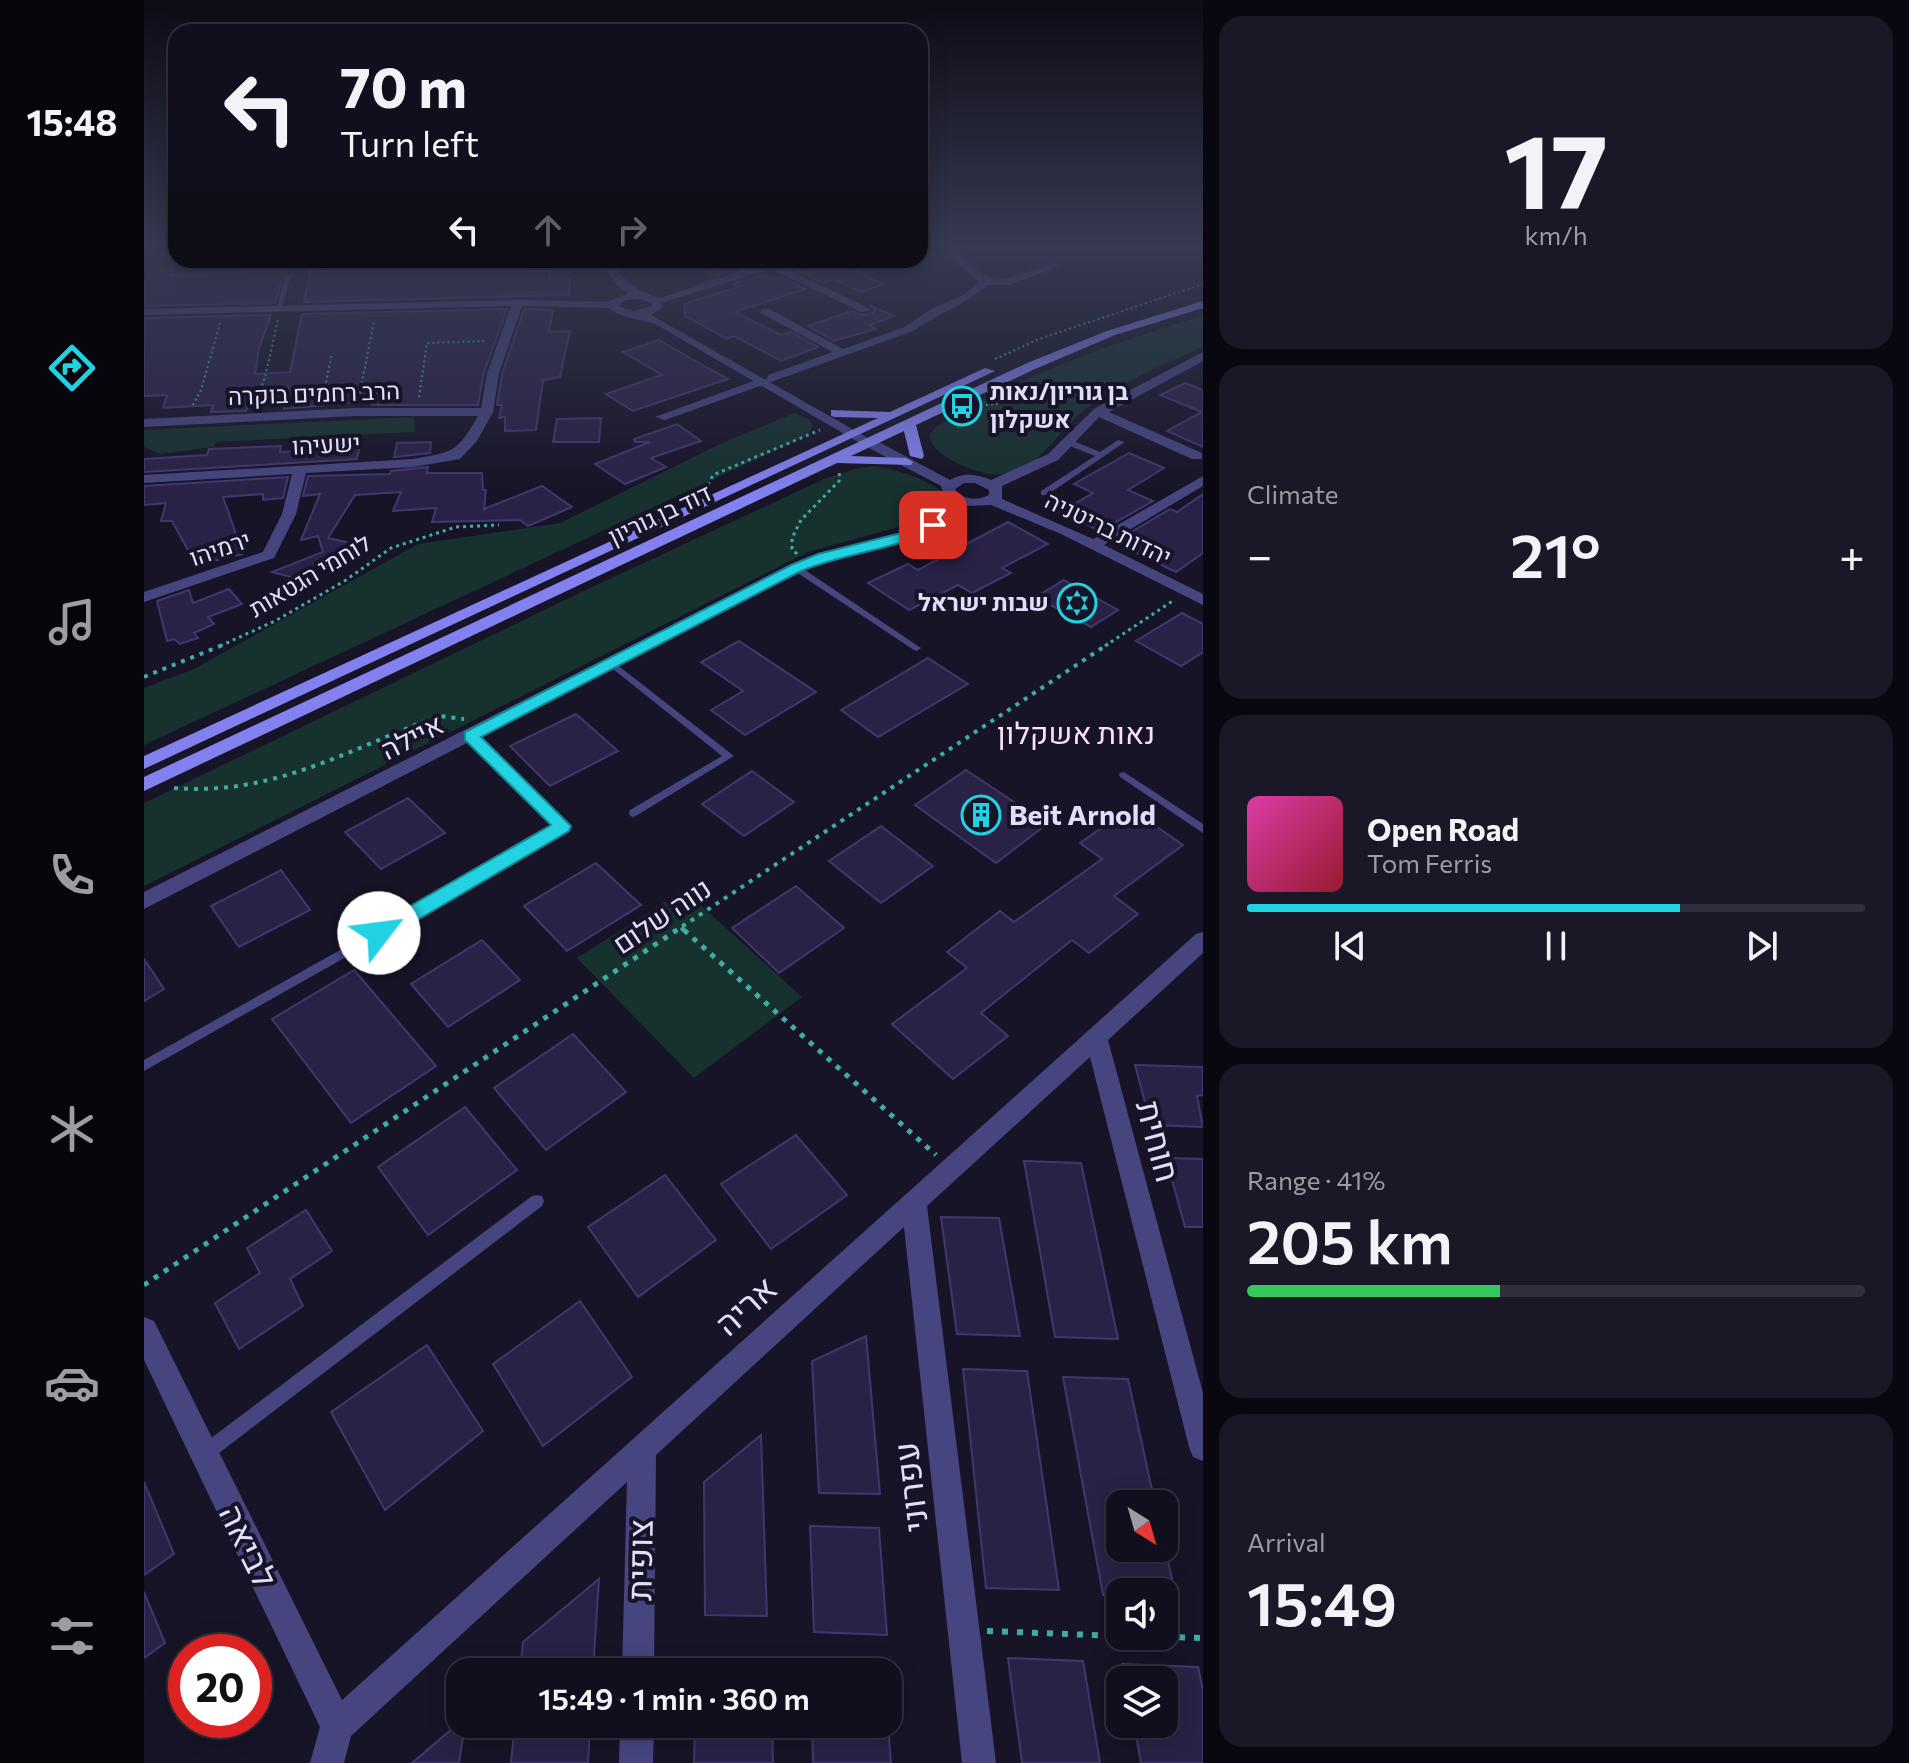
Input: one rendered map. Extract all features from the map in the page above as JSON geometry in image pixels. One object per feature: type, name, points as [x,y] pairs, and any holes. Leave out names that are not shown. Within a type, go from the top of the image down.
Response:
[{"type":"main road","name":"דוד בן גוריון","points":[[145,784],[832,461],[893,414],[1058,341],[1098,327]]},
{"type":"main road","name":"דוד בן גוריון","points":[[144,763],[829,443],[909,424],[1079,345],[1133,327]]},
{"type":"main road","points":[[829,443],[835,435],[833,416],[893,414]]},
{"type":"main road","points":[[832,461],[911,459],[909,424]]},
{"type":"street","points":[[487,412],[493,373],[511,327]]},
{"type":"street","points":[[669,327],[955,482],[977,479],[992,492]]},
{"type":"street","points":[[689,327],[768,380]]},
{"type":"street","points":[[795,327],[843,353]]},
{"type":"street","points":[[661,417],[911,327]]},
{"type":"street","points":[[955,482],[949,493],[962,501],[980,503],[992,492],[1039,466],[1113,402],[1203,356]]},
{"type":"street","name":"הרב רחמים בוקרה","points":[[144,423],[355,412],[487,412]]},
{"type":"street","name":"ישעיהו","points":[[144,479],[413,463],[455,456],[472,438],[487,412]]},
{"type":"street","points":[[1098,412],[1197,456]]},
{"type":"street","name":"ירמיהו","points":[[144,597],[269,555],[289,514],[300,469]]},
{"type":"street","points":[[1093,545],[1203,480]]},
{"type":"street","name":"יהדות בריטניה","points":[[992,492],[1203,600]]},
{"type":"street","name":"איילה","points":[[144,901],[801,566],[918,533],[962,501]]},
{"type":"street","name":"אריה","points":[[337,1726],[1203,940]]},
{"type":"street","name":"חוחית","points":[[1096,1037],[1203,1447]]},
{"type":"street","name":"עפרוני","points":[[914,1202],[979,1763]]},
{"type":"street","name":"לביאה","points":[[144,1331],[337,1726]]},
{"type":"street","name":"צופית","points":[[638,1658],[642,1449]]},
{"type":"street","points":[[327,1763],[337,1726]]},
{"type":"street","points":[[636,1763],[637,1738]]},
{"type":"lane","points":[[1068,442],[1100,455]]},
{"type":"lane","points":[[1044,493],[1121,442]]},
{"type":"lane","points":[[801,566],[917,648]]},
{"type":"lane","points":[[611,663],[729,756],[634,813]]},
{"type":"lane","points":[[379,933],[562,826],[476,733]]},
{"type":"lane","points":[[1124,775],[1203,829]]},
{"type":"lane","points":[[144,1066],[349,950]]},
{"type":"lane","points":[[204,1454],[537,1201]]},
{"type":"path","points":[[184,421],[201,390],[220,327]]},
{"type":"path","points":[[250,418],[265,377],[275,327]]},
{"type":"path","points":[[355,412],[373,327]]},
{"type":"path","points":[[995,359],[1074,327]]},
{"type":"path","points":[[417,412],[427,343],[507,341]]},
{"type":"path","points":[[320,414],[332,353]]},
{"type":"path","points":[[960,400],[990,405],[1072,394],[1091,395],[1113,402]]},
{"type":"path","points":[[801,566],[792,549],[793,531],[840,480],[839,469],[832,461]]},
{"type":"path","name":"לוחמי הגטאות","points":[[144,677],[275,621],[346,580],[391,548],[456,527],[499,525]]},
{"type":"path","name":"נווה שלום","points":[[144,1285],[1186,592]]},
{"type":"path","points":[[145,784],[197,792],[241,788],[289,776],[439,716],[456,716],[477,724],[476,733]]},
{"type":"path","points":[[681,928],[951,1169]]},
{"type":"path","points":[[965,1630],[1106,1635]]},
{"type":"path","points":[[1178,1637],[1203,1638]]},
{"type":"green space","points":[[1166,327],[1203,327],[1203,347],[1099,399],[1081,413],[1038,458],[1006,474],[985,473],[959,464],[937,450],[931,441],[929,436],[935,428],[996,393]]},
{"type":"green space","points":[[794,413],[811,420],[813,427],[806,436],[144,745],[144,688],[194,669],[418,544],[560,523],[720,444]]},
{"type":"green space","points":[[414,417],[415,432],[216,442],[214,447],[160,454],[144,447],[144,430]]},
{"type":"green space","points":[[875,466],[916,477],[953,500],[946,510],[928,519],[808,552],[144,886],[144,803],[824,479]]},
{"type":"green space","points":[[684,890],[802,997],[694,1078],[577,958]]},
{"type":"building","points":[[144,327],[267,327],[255,374],[290,372],[299,327],[500,327],[484,372],[478,405],[372,405],[372,401],[284,409],[289,387],[253,390],[246,411],[211,412],[213,405],[163,408],[167,395],[144,396]]},
{"type":"building","points":[[518,327],[550,327],[549,332],[570,331],[560,377],[543,380],[536,430],[505,431],[505,417],[499,418],[502,405],[497,405],[502,374]]},
{"type":"building","points":[[706,327],[766,327],[781,335],[791,332],[818,347],[781,361],[734,336],[727,339]]},
{"type":"building","points":[[810,327],[876,329],[834,341]]},
{"type":"building","points":[[659,340],[728,379],[633,411],[606,394],[662,375],[623,352]]},
{"type":"building","points":[[1185,383],[1203,390],[1203,447],[1167,431],[1202,412],[1160,395]]},
{"type":"building","points":[[601,418],[599,442],[553,442],[557,419]]},
{"type":"building","points":[[677,424],[701,441],[651,458],[666,467],[625,484],[595,464],[650,442],[635,442],[634,439]]},
{"type":"building","points":[[431,442],[430,453],[394,457],[397,443]]},
{"type":"building","points":[[360,444],[357,459],[144,472],[144,459],[207,455],[209,449],[281,446],[280,452],[326,450],[327,445]]},
{"type":"building","points":[[1129,453],[1164,468],[1128,490],[1153,501],[1100,531],[1060,512],[1093,493],[1074,484]]},
{"type":"building","points":[[428,467],[427,473],[482,473],[483,490],[486,490],[484,509],[542,486],[572,507],[528,526],[520,520],[432,522],[436,508],[393,511],[401,492],[355,495],[328,538],[351,543],[327,563],[325,557],[302,580],[272,572],[323,552],[318,536],[301,540],[320,494],[303,496],[308,476],[390,474],[391,471]]},
{"type":"building","points":[[288,477],[283,498],[263,500],[263,494],[223,497],[243,554],[196,565],[172,521],[161,521],[166,503],[144,505],[144,486]]},
{"type":"building","points":[[1203,494],[1203,553],[1176,572],[1124,547],[1127,545],[1118,540],[1170,509],[1177,512]]},
{"type":"building","points":[[1008,522],[1048,544],[1002,568],[1011,573],[972,593],[958,585],[909,610],[868,583],[908,564],[918,570]]},
{"type":"building","name":"שבות ישראל","points":[[1064,580],[1118,610],[1091,627],[1036,597]]},
{"type":"building","points":[[229,589],[242,604],[208,617],[214,624],[194,633],[198,638],[180,644],[174,639],[167,641],[157,601],[189,590],[193,603]]},
{"type":"building","points":[[1182,613],[1203,624],[1203,652],[1181,666],[1136,641]]},
{"type":"building","points":[[739,641],[816,692],[745,735],[711,710],[743,691],[701,662]]},
{"type":"building","points":[[928,658],[968,684],[878,737],[841,710]]},
{"type":"building","points":[[576,714],[618,751],[550,786],[510,746]]},
{"type":"building","name":"Beit Arnold","points":[[966,770],[1047,824],[996,863],[915,805]]},
{"type":"building","points":[[752,771],[794,802],[744,836],[702,804]]},
{"type":"building","points":[[408,798],[445,833],[381,869],[345,832]]},
{"type":"building","points":[[1130,808],[1183,845],[1114,896],[1138,914],[1089,953],[1072,940],[981,1013],[1008,1036],[953,1079],[892,1024],[967,968],[947,952],[1000,911],[1014,922],[1102,859],[1080,843]]},
{"type":"building","points":[[881,826],[933,866],[881,903],[829,861]]},
{"type":"building","points":[[596,863],[641,905],[567,951],[524,906]]},
{"type":"building","points":[[281,870],[310,910],[239,947],[211,906]]},
{"type":"building","points":[[796,886],[844,928],[779,973],[732,928]]},
{"type":"building","points":[[482,940],[520,980],[448,1027],[411,984]]},
{"type":"building","points":[[144,959],[164,989],[144,1001]]},
{"type":"building","points":[[354,970],[436,1066],[351,1123],[272,1019]]},
{"type":"building","points":[[573,1034],[626,1092],[546,1150],[494,1088]]},
{"type":"building","points":[[1135,1065],[1203,1067],[1203,1095],[1197,1096],[1203,1127],[1151,1125]]},
{"type":"building","points":[[465,1107],[517,1170],[428,1235],[378,1167]]},
{"type":"building","points":[[796,1135],[847,1195],[771,1249],[721,1184]]},
{"type":"building","points":[[1166,1158],[1203,1159],[1203,1227],[1185,1227]]},
{"type":"building","points":[[1024,1161],[1081,1163],[1118,1339],[1055,1337]]},
{"type":"building","points":[[665,1175],[716,1240],[638,1297],[588,1227]]},
{"type":"building","points":[[306,1210],[332,1251],[290,1279],[303,1306],[239,1349],[215,1303],[260,1273],[247,1248]]},
{"type":"building","points":[[941,1217],[999,1218],[1020,1336],[957,1334]]},
{"type":"building","points":[[580,1301],[632,1377],[543,1446],[493,1364]]},
{"type":"building","points":[[866,1336],[880,1494],[819,1493],[812,1361]]},
{"type":"building","points":[[427,1345],[483,1431],[385,1510],[331,1412]]},
{"type":"building","points":[[963,1369],[1027,1371],[1059,1590],[986,1588]]},
{"type":"building","points":[[1063,1377],[1128,1379],[1152,1490],[1106,1490],[1106,1562],[1168,1562],[1172,1578],[1106,1578],[1106,1595],[1103,1595]]},
{"type":"building","points":[[761,1435],[767,1616],[705,1615],[704,1482]]},
{"type":"building","points":[[144,1482],[174,1554],[144,1575]]},
{"type":"building","points":[[810,1526],[879,1528],[887,1635],[814,1632]]},
{"type":"building","points":[[599,1579],[594,1658],[521,1658],[523,1642]]},
{"type":"building","points":[[144,1592],[165,1643],[144,1658]]},
{"type":"building","points":[[1008,1658],[1083,1661],[1100,1763],[1022,1763]]},
{"type":"building","points":[[1122,1664],[1173,1666],[1122,1666]]},
{"type":"building","points":[[1178,1666],[1198,1667],[1203,1690],[1203,1763],[1141,1763],[1137,1738],[1178,1738]]},
{"type":"building","points":[[446,1734],[446,1738],[463,1738],[459,1763],[412,1763]]},
{"type":"building","points":[[514,1738],[589,1738],[588,1763],[511,1763]]},
{"type":"building","points":[[695,1738],[772,1738],[773,1763],[694,1763]]},
{"type":"building","points":[[812,1738],[889,1738],[891,1763],[813,1763]]},
{"type":"place","name":"בן גוריון/נאות אשקלון","points":[[962,406]]},
{"type":"place","name":"שבות ישראל","points":[[1077,603]]},
{"type":"place","name":"Beit Arnold","points":[[981,815]]},
{"type":"district","name":"נאות אשקלון","points":[[1076,734]]},
{"type":"route","points":[[379,933],[562,826],[470,736],[796,568],[823,557],[918,533],[933,525]]}]
